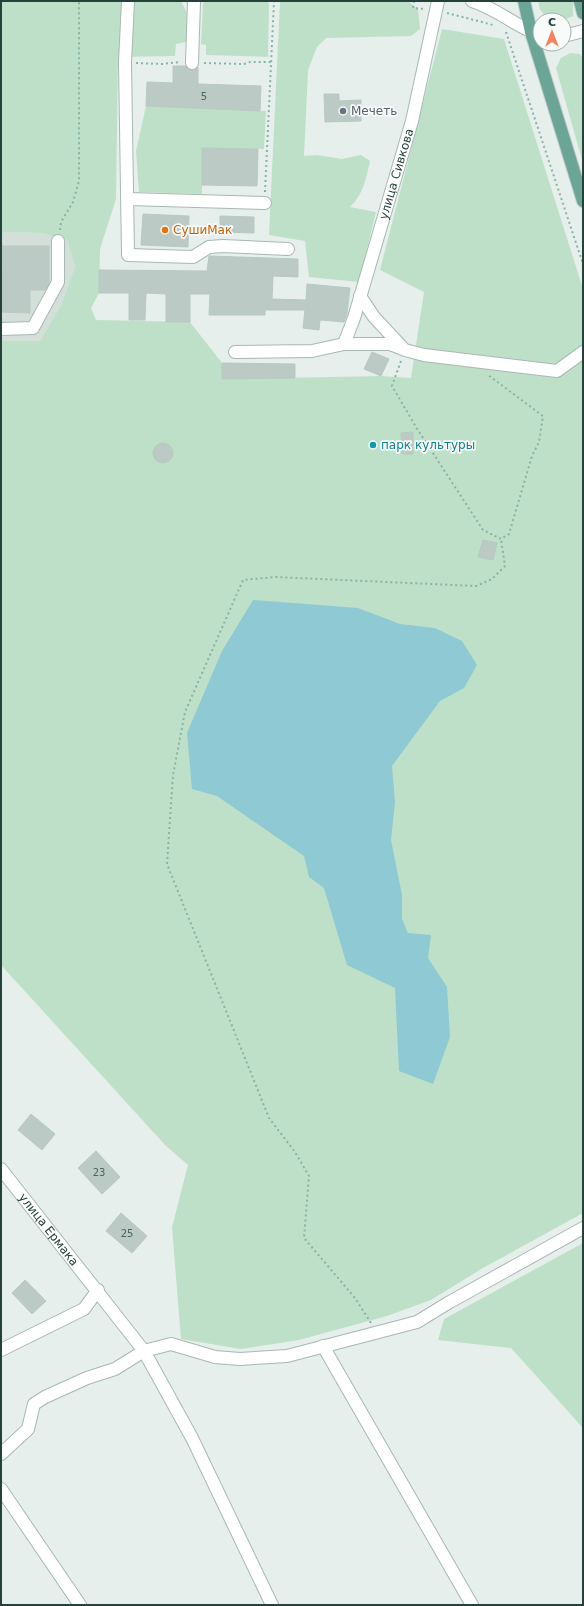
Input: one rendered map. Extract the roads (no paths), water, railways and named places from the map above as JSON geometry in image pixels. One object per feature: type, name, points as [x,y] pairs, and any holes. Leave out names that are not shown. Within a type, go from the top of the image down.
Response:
[{"type":"main road","points":[[524,1],[532,24]]},
{"type":"main road","points":[[580,1],[583,13]]},
{"type":"main road","points":[[540,52],[583,201]]},
{"type":"street","points":[[128,1],[125,62],[128,255],[194,257],[209,247],[223,246],[288,249]]},
{"type":"street","points":[[192,63],[194,1]]},
{"type":"street","points":[[472,1],[489,6],[532,31]]},
{"type":"street","name":"улица Сивкова","points":[[344,344],[360,296],[412,121],[437,5]]},
{"type":"street","points":[[572,34],[583,31]]},
{"type":"street","points":[[128,200],[265,203]]},
{"type":"street","points":[[1,329],[33,328],[58,282],[58,241]]},
{"type":"street","points":[[360,296],[374,317],[405,350]]},
{"type":"street","points":[[235,352],[312,351],[344,344],[390,344],[424,355],[557,371],[583,352]]},
{"type":"street","name":"улица Ермака","points":[[1,1169],[98,1290],[144,1351],[192,1438],[272,1605]]},
{"type":"street","points":[[1,1454],[28,1428],[34,1404],[45,1397],[87,1378],[115,1369],[144,1351],[171,1344],[215,1357],[240,1359],[287,1356],[417,1322],[448,1302],[583,1228]]},
{"type":"street","points":[[1,1350],[84,1309],[98,1290]]},
{"type":"street","points":[[323,1346],[472,1605]]},
{"type":"street","points":[[1,1489],[80,1605]]},
{"type":"water","points":[[253,600],[358,608],[400,624],[435,628],[462,641],[477,665],[464,688],[440,701],[392,766],[395,802],[391,840],[402,895],[402,919],[408,933],[431,935],[428,958],[447,987],[450,1037],[433,1084],[399,1071],[395,988],[347,965],[324,888],[309,877],[304,856],[217,796],[192,789],[187,733],[222,651]]},
{"type":"place","name":"Мечеть","points":[[343,111]]},
{"type":"place","name":"СушиМак","points":[[165,230]]},
{"type":"place","name":"парк культуры","points":[[373,445]]}]
